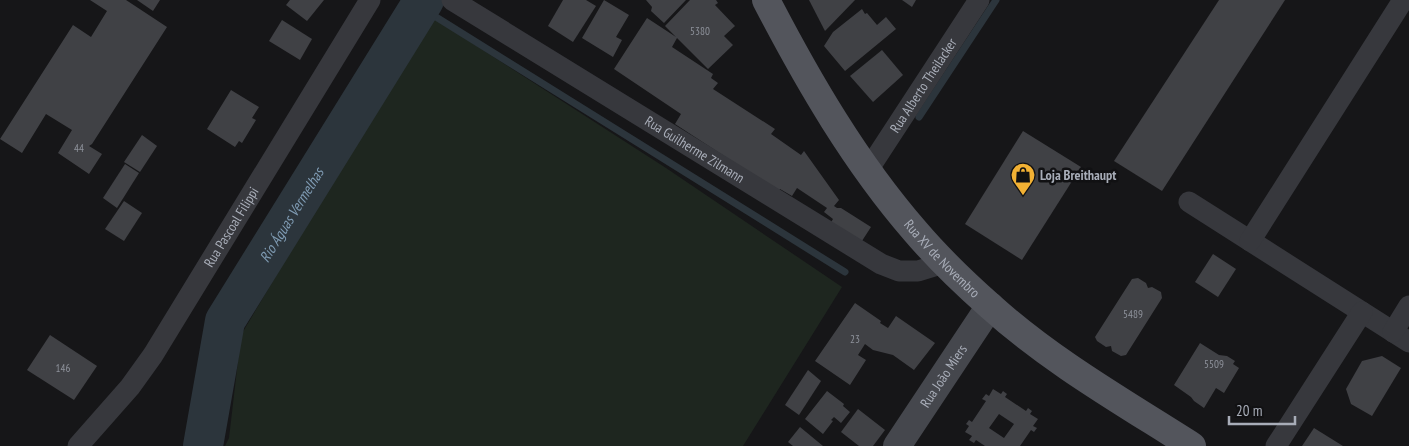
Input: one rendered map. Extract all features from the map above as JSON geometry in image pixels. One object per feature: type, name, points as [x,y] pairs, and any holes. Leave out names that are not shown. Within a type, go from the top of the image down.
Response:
[{"type":"main road","name":"Rua XV de Novembro","points":[[766,0],[813,87],[868,170],[915,232],[944,263],[990,306],[1040,347],[1192,446]]},
{"type":"street","name":"Rua Pascoal Filippi","points":[[78,446],[130,387],[153,356],[370,0]]},
{"type":"street","name":"Rua Guilherme Zilmann","points":[[452,0],[881,264],[899,271],[918,271],[944,263]]},
{"type":"street","name":"Rua Alberto Theilacker","points":[[868,170],[979,0]]},
{"type":"street","points":[[1250,241],[1403,0]]},
{"type":"street","points":[[1189,202],[1401,337],[1409,306]]},
{"type":"street","name":"Rua João Miers","points":[[898,446],[990,306]]},
{"type":"street","points":[[1276,446],[1362,312]]},
{"type":"shaded area","points":[[430,16],[666,168],[842,287],[743,446],[225,446],[229,438],[241,335]]},
{"type":"building","points":[[90,0],[126,0],[167,27],[89,146],[102,154],[89,174],[58,153],[72,130],[46,114],[22,153],[0,139],[73,25],[91,37],[107,11]]},
{"type":"building","points":[[137,0],[160,0],[153,11]]},
{"type":"building","points":[[290,0],[324,0],[307,21],[286,5]]},
{"type":"building","points":[[563,0],[586,0],[596,6],[573,42],[548,26]]},
{"type":"building","points":[[604,0],[629,15],[616,37],[622,40],[613,57],[582,38]]},
{"type":"building","points":[[646,0],[686,0],[664,23],[651,11],[652,7]]},
{"type":"building","points":[[690,0],[716,0],[718,3],[715,5],[735,26],[724,36],[733,45],[708,69],[677,38],[672,47],[713,74],[711,78],[718,83],[713,89],[775,129],[771,134],[801,155],[804,151],[839,200],[834,206],[841,208],[871,227],[860,244],[830,224],[833,219],[824,212],[827,208],[797,188],[792,196],[780,189],[778,191],[675,124],[681,114],[614,69],[647,18],[676,37],[665,26]]},
{"type":"building","points":[[809,0],[855,0],[825,31]]},
{"type":"building","points":[[902,0],[916,0],[912,7]]},
{"type":"building","points":[[1219,0],[1285,0],[1162,191],[1114,161]]},
{"type":"building","points":[[862,9],[877,25],[886,17],[896,29],[845,71],[824,46],[833,32]]},
{"type":"building","points":[[282,20],[312,39],[300,60],[269,41]]},
{"type":"building","points":[[882,50],[903,75],[873,102],[850,76]]},
{"type":"building","points":[[231,90],[259,107],[252,118],[256,120],[242,143],[239,141],[235,147],[207,129]]},
{"type":"building","name":"Loja Breithaupt","points":[[1023,131],[1081,167],[1022,260],[965,224]]},
{"type":"building","points":[[142,135],[157,146],[140,172],[124,162]]},
{"type":"building","points":[[125,164],[139,173],[117,208],[103,198]]},
{"type":"building","points":[[124,201],[142,213],[124,241],[105,229]]},
{"type":"building","points":[[1213,254],[1236,269],[1218,297],[1195,282]]},
{"type":"building","points":[[1138,278],[1146,283],[1148,288],[1152,287],[1161,292],[1162,298],[1126,355],[1121,356],[1112,351],[1111,346],[1106,347],[1097,341],[1095,337],[1132,279]]},
{"type":"building","points":[[855,303],[888,328],[896,316],[935,343],[914,370],[893,355],[873,350],[865,344],[858,355],[866,360],[850,385],[815,361]]},
{"type":"building","points":[[50,335],[97,366],[74,400],[27,370]]},
{"type":"building","points":[[1200,343],[1219,355],[1227,356],[1235,361],[1233,364],[1239,368],[1224,393],[1216,388],[1204,408],[1174,385]]},
{"type":"building","points":[[1382,356],[1401,368],[1372,416],[1351,404],[1346,389],[1362,361]]},
{"type":"building","points":[[808,370],[821,381],[799,415],[785,405]]},
{"type":"building","points":[[993,389],[1001,394],[1003,391],[1007,394],[1005,397],[1026,411],[1028,408],[1032,411],[1030,414],[1038,419],[1033,426],[1037,428],[1034,432],[1031,430],[1020,446],[985,446],[976,440],[974,443],[969,440],[972,436],[965,432],[969,426],[966,424],[969,420],[972,422],[986,401],[982,399],[986,394],[989,396]],"holes":[[[999,414],[1014,424],[1004,438],[989,428]]]},
{"type":"building","points":[[827,391],[844,404],[843,406],[850,412],[841,423],[834,417],[823,434],[805,419]]},
{"type":"building","points":[[858,409],[885,430],[873,446],[859,446],[841,432]]},
{"type":"building","points":[[800,427],[823,446],[793,446],[788,442]]},
{"type":"building","points":[[1314,428],[1343,446],[1302,446]]},
{"type":"waterway","name":"Rio Águas Vermelhas","points":[[203,446],[225,321],[424,0]]},
{"type":"waterway","points":[[919,117],[996,0]]},
{"type":"waterway","points":[[420,7],[845,272]]},
{"type":"place","name":"Loja Breithaupt","points":[[1023,196]]}]
